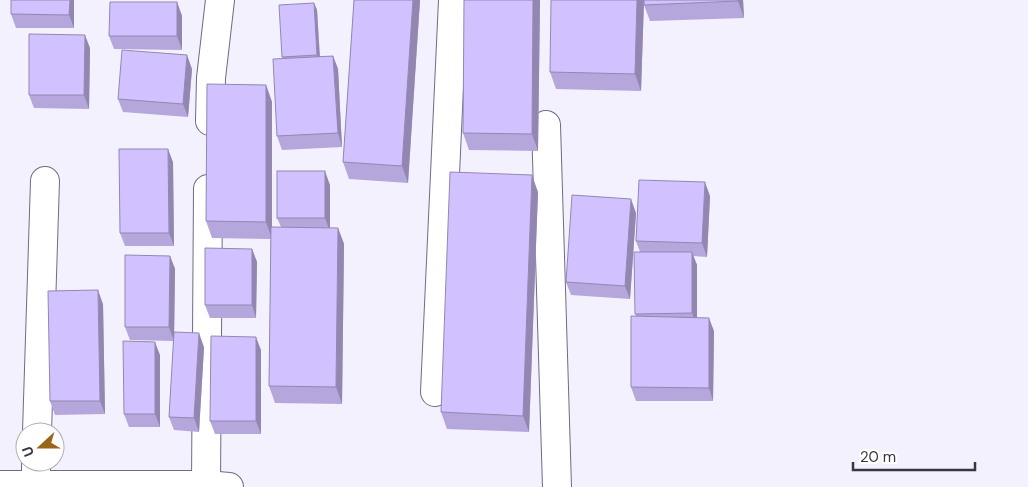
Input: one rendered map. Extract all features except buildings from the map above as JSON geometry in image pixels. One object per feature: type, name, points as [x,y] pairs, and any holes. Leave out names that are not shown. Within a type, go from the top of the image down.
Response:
[{"type":"street","points":[[0,485],[36,474],[218,486],[209,154],[211,78],[220,0]]},
{"type":"street","points":[[435,392],[453,0]]},
{"type":"street","points":[[546,125],[556,487]]},
{"type":"street","points":[[37,422],[45,181]]}]
